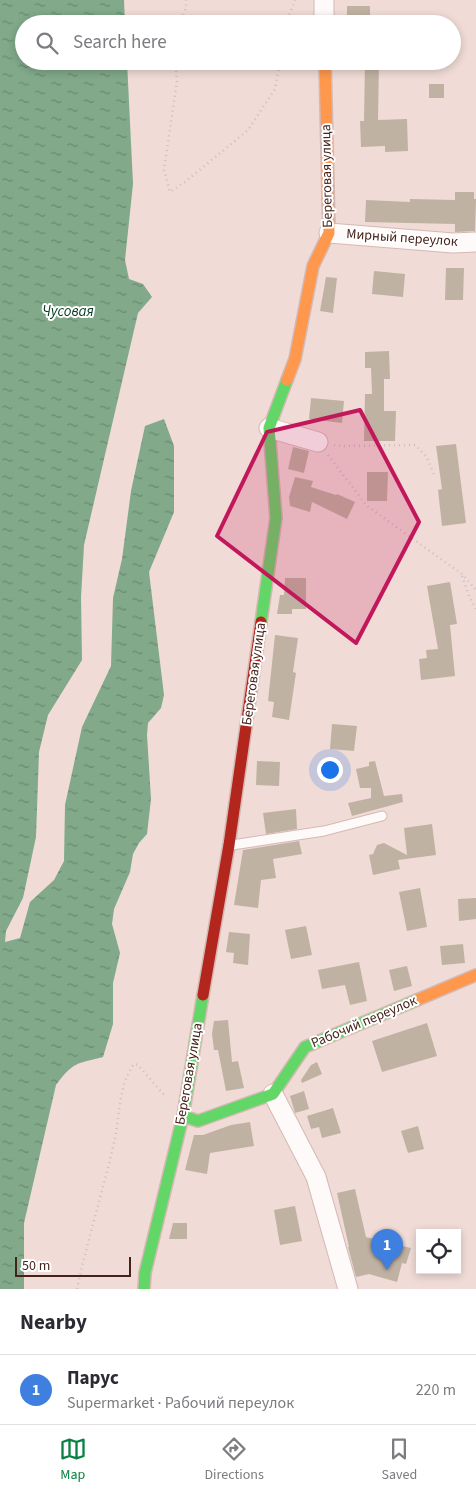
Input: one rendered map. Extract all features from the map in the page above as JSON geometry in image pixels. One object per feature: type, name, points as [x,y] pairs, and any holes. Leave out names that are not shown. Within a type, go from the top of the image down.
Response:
[{"type":"street","points":[[324,0],[324,15]]},
{"type":"street","name":"Береговая улица","points":[[144,1289],[145,1273],[182,1116],[229,845],[276,518],[269,428],[295,359],[313,266],[329,233],[325,70]]},
{"type":"street","name":"Мирный переулок","points":[[329,233],[476,242]]},
{"type":"street","points":[[269,428],[318,442]]},
{"type":"street","name":"Рабочий переулок","points":[[273,1094],[305,1047],[476,975]]},
{"type":"street","points":[[182,1116],[198,1121],[273,1094],[316,1177],[348,1289]]},
{"type":"lane","points":[[229,845],[324,831],[382,816]]},
{"type":"path","points":[[183,15],[186,8],[186,0]]},
{"type":"path","points":[[289,15],[295,0]]},
{"type":"path","points":[[176,70],[177,81],[164,170],[170,192],[185,182],[248,130],[275,89],[278,70]]},
{"type":"path","points":[[318,442],[342,446],[415,445],[426,456],[435,477]]},
{"type":"path","points":[[318,442],[367,506],[462,574],[476,590]]},
{"type":"path","points":[[462,574],[469,596],[476,609]]},
{"type":"path","points":[[77,1289],[115,1138],[128,1072],[134,1064],[138,1065],[182,1116]]},
{"type":"highlighted area","points":[[360,410],[419,522],[356,643],[217,536],[267,432]]},
{"type":"water","name":"Чусовая","points":[[0,0],[124,0],[125,15],[15,15],[15,70],[127,70],[133,184],[125,260],[129,279],[143,284],[152,297],[138,313],[84,545],[81,597],[82,660],[48,715],[39,752],[36,837],[23,898],[6,931],[5,942],[20,938],[30,902],[54,880],[64,861],[65,805],[82,727],[111,666],[113,598],[122,559],[131,491],[145,426],[164,419],[174,446],[174,512],[149,572],[164,695],[161,708],[148,723],[151,799],[147,834],[133,854],[130,872],[114,909],[112,924],[120,953],[113,983],[113,1024],[103,1057],[76,1065],[56,1085],[24,1223],[24,1289],[0,1289]]},
{"type":"building","points":[[347,6],[370,6],[370,15],[347,15]]},
{"type":"building","points":[[365,70],[379,70],[378,120],[407,119],[408,151],[385,152],[385,146],[361,147],[360,121],[364,121]]},
{"type":"building","points":[[429,84],[444,84],[444,98],[429,98]]},
{"type":"building","points":[[455,192],[474,192],[474,199],[476,199],[475,231],[455,232],[455,224],[365,222],[366,200],[410,202],[410,199],[455,200]]},
{"type":"building","points":[[446,268],[464,268],[463,300],[445,300]]},
{"type":"building","points":[[374,271],[405,274],[403,297],[372,294]]},
{"type":"building","points":[[326,277],[337,278],[333,313],[320,311]]},
{"type":"building","points":[[389,351],[390,379],[384,379],[384,411],[396,411],[395,441],[364,441],[365,394],[372,394],[371,368],[365,368],[365,352]]},
{"type":"building","points":[[311,398],[344,401],[342,423],[309,419]]},
{"type":"building","points":[[456,444],[466,523],[442,526],[438,490],[442,489],[436,446]]},
{"type":"building","points":[[293,447],[309,451],[304,473],[288,469]]},
{"type":"building","points":[[367,472],[388,472],[387,501],[367,501]]},
{"type":"building","points":[[295,477],[313,481],[311,487],[337,494],[355,502],[347,519],[312,502],[310,512],[290,506],[289,497]]},
{"type":"building","points":[[285,578],[306,578],[306,609],[292,609],[292,614],[277,614],[280,595],[284,595]]},
{"type":"building","points":[[450,582],[457,624],[450,625],[455,676],[421,680],[419,659],[427,658],[426,650],[438,649],[427,586]]},
{"type":"building","points":[[275,635],[298,638],[293,672],[296,673],[289,720],[272,717],[274,702],[268,701]]},
{"type":"building","points":[[332,724],[357,726],[354,751],[330,749]]},
{"type":"building","points":[[257,761],[280,762],[279,786],[256,785]]},
{"type":"building","points":[[375,761],[384,796],[402,794],[403,802],[352,816],[348,803],[371,798],[371,788],[360,788],[356,769],[369,766],[369,762]]},
{"type":"building","points":[[296,809],[297,829],[266,834],[263,813]]},
{"type":"building","points":[[432,824],[436,855],[398,860],[400,869],[373,875],[369,855],[373,854],[377,845],[384,843],[407,855],[404,828]]},
{"type":"building","points":[[299,841],[302,854],[273,859],[276,878],[261,880],[258,908],[234,905],[243,850]]},
{"type":"building","points":[[420,888],[427,927],[407,931],[399,892]]},
{"type":"building","points":[[476,898],[476,919],[459,921],[458,899]]},
{"type":"building","points":[[306,926],[312,955],[291,959],[285,930]]},
{"type":"building","points":[[229,932],[250,934],[248,965],[233,963],[234,953],[226,952]]},
{"type":"building","points":[[463,944],[465,963],[442,965],[440,946]]},
{"type":"building","points":[[359,962],[367,1001],[350,1005],[345,985],[322,989],[318,970]]},
{"type":"building","points":[[407,966],[412,986],[394,991],[389,970]]},
{"type":"building","points":[[228,1020],[232,1062],[238,1061],[244,1088],[226,1091],[218,1050],[214,1050],[212,1034],[214,1021]]},
{"type":"building","points":[[427,1023],[437,1056],[382,1072],[372,1041]]},
{"type":"building","points":[[317,1062],[322,1074],[302,1083],[301,1080],[311,1065]]},
{"type":"building","points":[[304,1091],[309,1109],[295,1113],[290,1096]]},
{"type":"building","points":[[333,1108],[341,1133],[322,1138],[319,1127],[311,1129],[307,1116]]},
{"type":"building","points":[[250,1122],[254,1146],[210,1153],[207,1174],[185,1170],[194,1135],[203,1135],[231,1125]]},
{"type":"building","points":[[418,1126],[424,1149],[408,1153],[401,1131]]},
{"type":"building","points":[[355,1189],[366,1237],[411,1248],[406,1264],[402,1263],[397,1282],[369,1274],[356,1277],[337,1193]]},
{"type":"building","points":[[295,1206],[302,1241],[280,1245],[274,1210]]},
{"type":"building","points":[[173,1223],[187,1223],[187,1239],[169,1239]]},
{"type":"traffic: fast","points":[[261,622],[276,518],[269,428],[287,380]]},
{"type":"traffic: fast","points":[[144,1289],[145,1273],[183,1116],[203,995]]},
{"type":"traffic: fast","points":[[183,1116],[198,1121],[273,1094],[305,1047],[417,1000]]},
{"type":"traffic: slow","points":[[287,380],[295,359],[313,266],[329,233],[325,70]]},
{"type":"traffic: slow","points":[[417,1000],[476,975]]},
{"type":"traffic: jam","points":[[203,995],[229,845],[261,622]]},
{"type":"place","name":"Парус","points":[[387,1270]]}]
